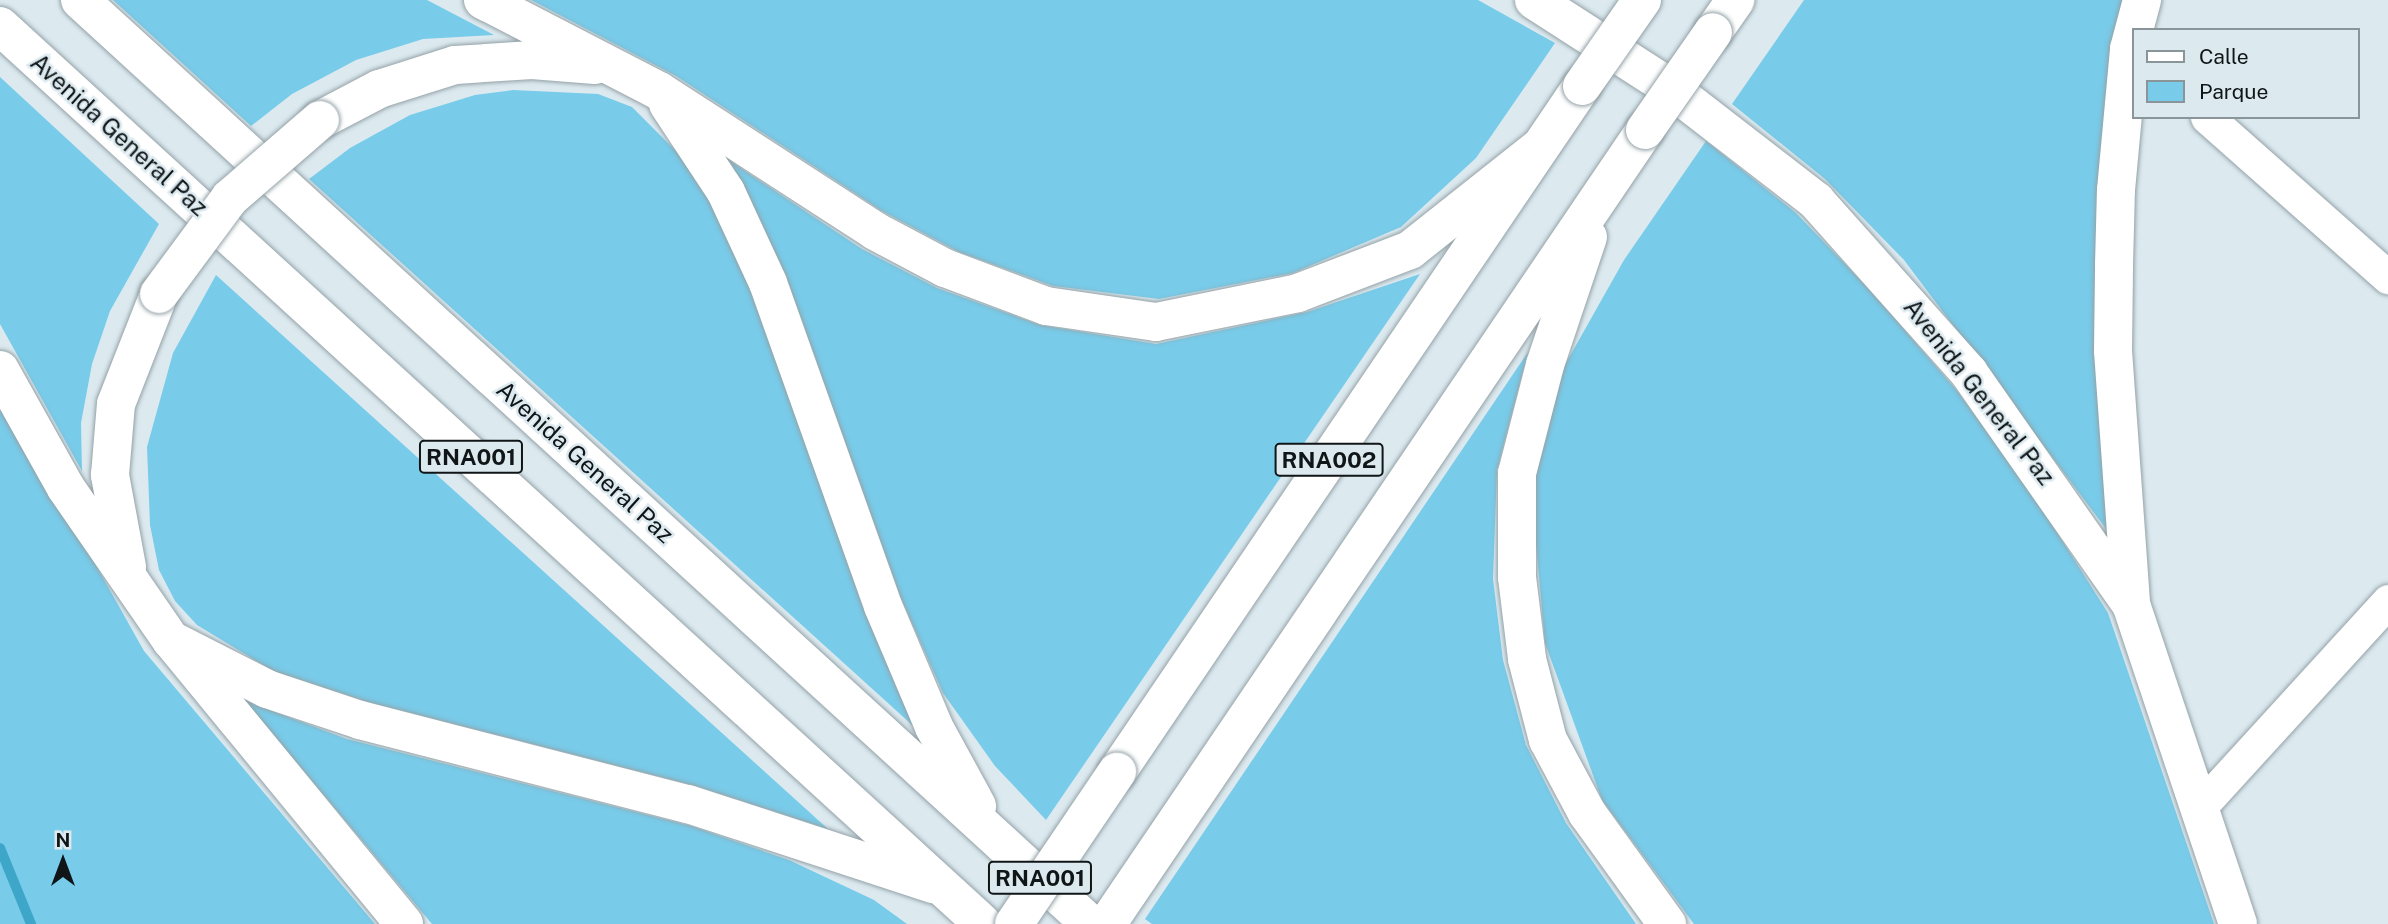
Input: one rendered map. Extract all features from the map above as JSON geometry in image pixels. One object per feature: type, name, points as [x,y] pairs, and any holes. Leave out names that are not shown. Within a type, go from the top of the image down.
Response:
[{"type":"main road","name":"Avenida General Paz","points":[[80,0],[1090,924]]},
{"type":"main road","points":[[483,0],[659,91],[875,230],[945,268],[1046,306],[1156,322],[1297,293],[1410,250],[1540,147],[1642,0]]},
{"type":"main road","name":"Avenida General Paz","points":[[1534,0],[1666,85],[1816,201],[1969,373],[2131,604],[2238,924]]},
{"type":"main road","points":[[1667,924],[1587,813],[1548,740],[1527,659],[1517,577],[1517,473],[1545,365],[1603,190],[1735,0]]},
{"type":"main road","points":[[2137,28],[2142,0]]},
{"type":"main road","name":"Avenida General Paz","points":[[0,26],[983,924]]},
{"type":"main road","points":[[2131,604],[2113,351],[2116,190],[2132,51]]},
{"type":"main road","points":[[129,580],[110,475],[116,404],[159,293],[230,198],[320,120],[379,89],[455,65],[532,60],[611,66]]},
{"type":"main road","points":[[659,91],[726,192],[768,283],[883,606],[934,727],[991,832]]},
{"type":"main road","name":"RNA002","points":[[1014,924],[1540,147]]},
{"type":"main road","name":"RNA002","points":[[1107,924],[1603,190]]},
{"type":"main road","points":[[0,370],[65,488],[171,640],[404,924]]},
{"type":"main road","points":[[171,640],[267,689],[360,720],[688,804],[942,887]]},
{"type":"street","points":[[2209,119],[2388,277]]},
{"type":"street","points":[[2200,807],[2388,601]]},
{"type":"green space","points":[[113,0],[427,0],[494,35],[423,39],[356,60],[292,94],[251,126]]},
{"type":"green space","points":[[531,0],[1478,0],[1555,43],[1476,158],[1401,227],[1293,273],[1159,299],[1053,286],[959,252],[882,211],[676,76]]},
{"type":"green space","points":[[1804,0],[2125,0],[2110,534],[1904,260],[1825,179],[1732,104]]},
{"type":"green space","points":[[0,77],[159,224],[110,311],[92,364],[81,423],[82,471],[0,324]]},
{"type":"green space","points":[[513,90],[598,94],[632,107],[686,161],[709,198],[751,289],[921,733],[309,179],[350,148],[410,115],[475,95]]},
{"type":"green space","points":[[1706,141],[1796,213],[1869,289],[1958,392],[2037,501],[2108,613],[2214,924],[1694,924],[1602,800],[1545,643],[1531,488],[1562,370],[1624,260]]},
{"type":"green space","points":[[730,161],[862,249],[937,288],[1040,325],[1156,344],[1307,312],[1420,274],[1046,820],[995,766],[943,693],[900,596],[786,276]]},
{"type":"green space","points":[[216,275],[828,829],[696,786],[368,702],[273,671],[197,625],[175,601],[159,570],[150,525],[147,447],[173,353]]},
{"type":"green space","points":[[1528,352],[1497,470],[1493,579],[1503,660],[1526,745],[1566,823],[1636,924],[1152,924],[1145,919]]},
{"type":"green space","points":[[0,394],[144,651],[375,924],[0,924]]},
{"type":"green space","points":[[245,701],[347,739],[691,826],[789,860],[874,900],[907,924],[432,924]]},
{"type":"waterway","points":[[0,848],[31,924]]}]
